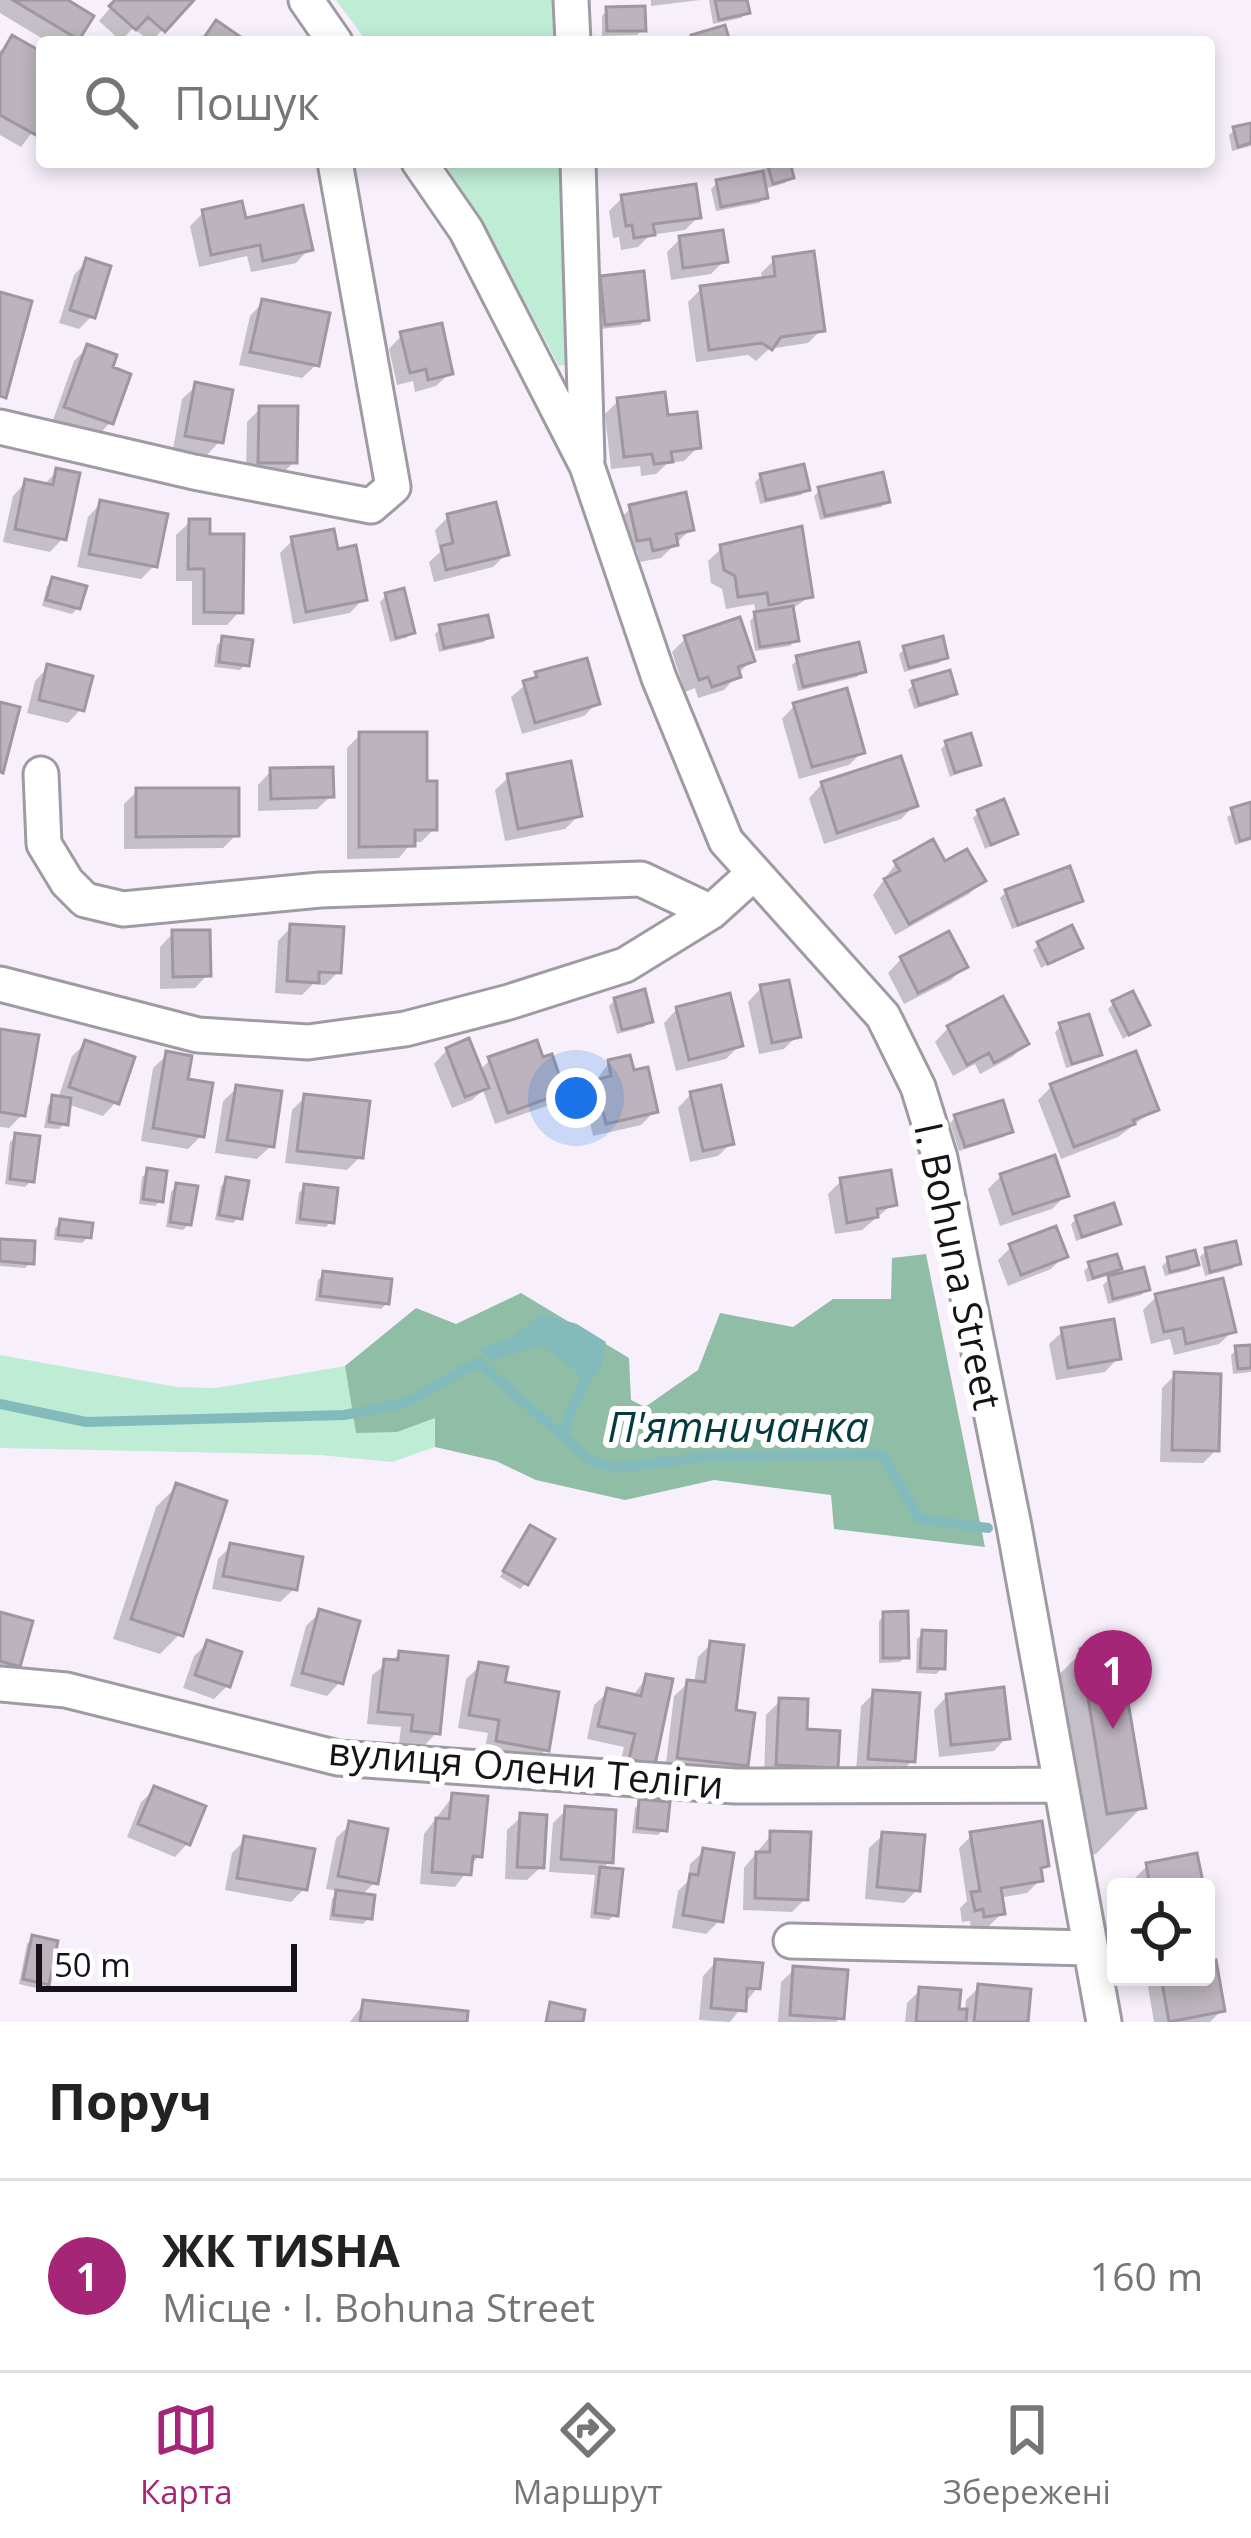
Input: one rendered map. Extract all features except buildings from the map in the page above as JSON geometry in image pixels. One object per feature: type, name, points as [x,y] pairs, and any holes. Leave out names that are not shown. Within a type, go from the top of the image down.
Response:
[{"type":"street","points":[[305,0],[331,36]]},
{"type":"street","points":[[572,0],[573,36]]},
{"type":"street","points":[[0,427],[194,472],[371,506],[392,487],[335,168]]},
{"type":"street","points":[[423,168],[466,230],[587,466]]},
{"type":"street","name":"I. Bohuna Street","points":[[578,168],[587,466],[659,678],[726,841],[883,1016],[918,1087],[940,1157],[1015,1526],[1104,2022]]},
{"type":"street","points":[[41,774],[44,844],[67,882],[85,900],[123,909],[320,890],[641,879],[711,912]]},
{"type":"street","points":[[0,984],[199,1035],[308,1042],[405,1029],[625,965],[711,912],[754,873]]},
{"type":"street","name":"вулиця Олени Теліги","points":[[0,1684],[67,1690],[338,1758],[735,1786],[1059,1785]]},
{"type":"street","points":[[790,1941],[1090,1948]]},
{"type":"green space","points":[[336,0],[552,0],[554,36],[363,36]]},
{"type":"green space","points":[[448,168],[560,168],[570,364],[559,366]]},
{"type":"green space","points":[[926,1254],[985,1547],[834,1529],[831,1495],[714,1480],[625,1500],[536,1480],[496,1461],[435,1447],[435,1418],[397,1432],[356,1433],[345,1366],[416,1308],[456,1324],[521,1293],[629,1358],[631,1400],[645,1407],[698,1370],[720,1313],[793,1327],[833,1299],[891,1299],[892,1258]]},
{"type":"green space","points":[[0,1355],[177,1387],[216,1388],[345,1366],[356,1433],[436,1418],[435,1447],[392,1462],[320,1455],[0,1448]]},
{"type":"water","points":[[542,1314],[577,1324],[606,1342],[600,1370],[582,1390],[578,1373],[541,1345],[492,1361],[479,1349],[512,1337]]},
{"type":"waterway","name":"П'ятничанка","points":[[0,1404],[86,1422],[344,1415],[406,1403],[478,1362],[591,1461],[617,1468],[710,1456],[883,1455],[919,1519],[988,1528]]},
{"type":"waterway","points":[[562,1435],[585,1379]]},
{"type":"place","name":"ЖК ТИSHA","points":[[1113,1729]]}]
